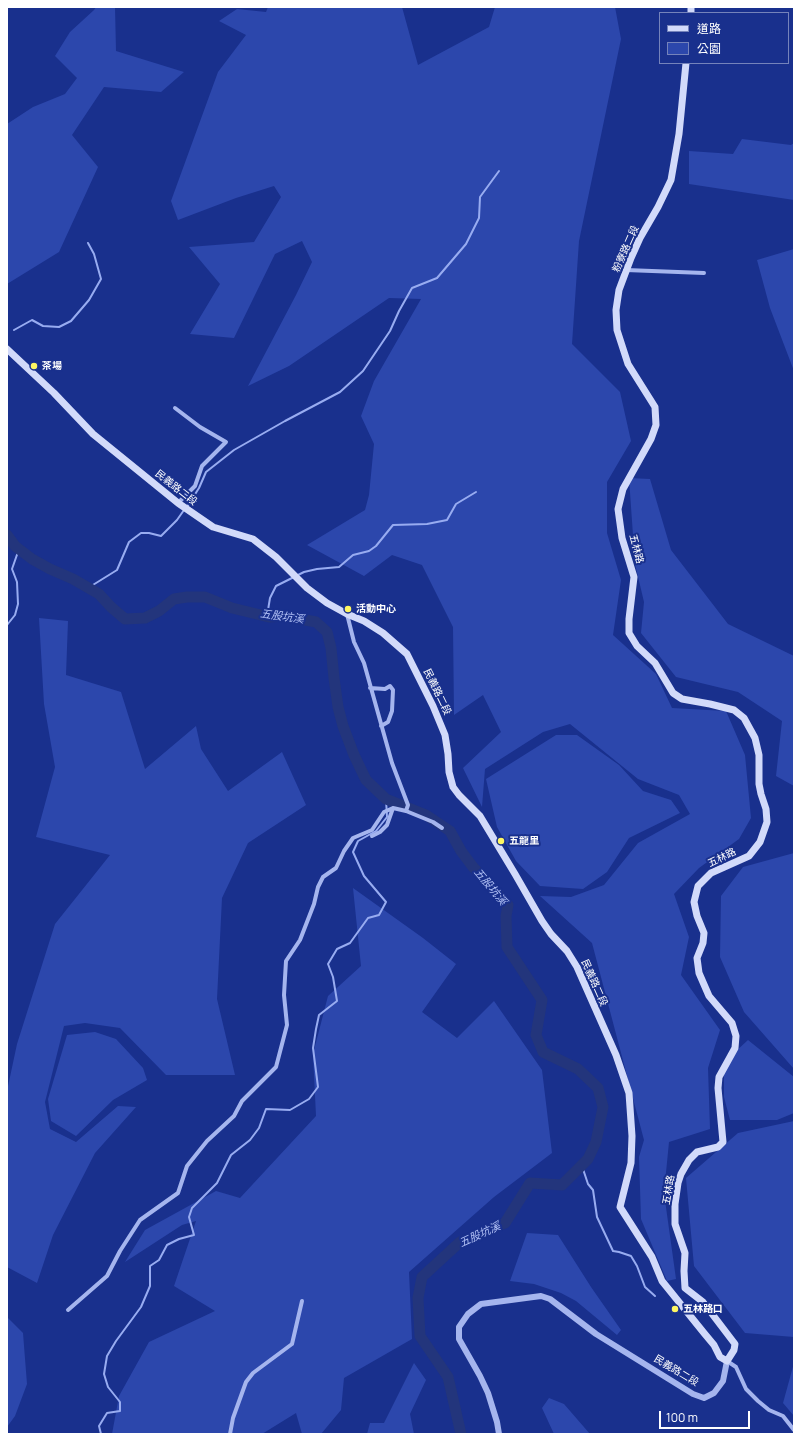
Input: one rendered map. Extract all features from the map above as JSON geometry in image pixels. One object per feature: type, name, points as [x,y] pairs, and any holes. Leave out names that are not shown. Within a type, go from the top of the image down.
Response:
[{"type":"main road","name":"粉寮路二段","points":[[651,439],[656,425],[654,407],[628,364],[617,330],[616,310],[619,290],[626,270],[640,238],[658,207],[671,180],[679,134],[686,64]]},
{"type":"main road","name":"民義路二段","points":[[7,349],[54,393],[93,434],[189,511],[214,527],[253,539],[276,557],[307,588],[327,603],[364,621],[383,633],[407,654],[433,706],[445,735],[449,772],[453,787],[480,816],[516,874],[542,921],[567,951],[577,967],[616,1055],[628,1092],[632,1151],[631,1163],[620,1207],[652,1257],[662,1281],[704,1333],[720,1357],[727,1361]]},
{"type":"main road","name":"五林路","points":[[651,439],[623,489],[618,509],[622,538],[634,577],[628,619],[629,633],[637,646],[655,663],[672,693],[682,699],[734,710],[744,718],[755,738],[759,755],[759,784],[767,812],[766,822],[760,842],[749,856],[711,873],[698,886],[694,902],[697,916],[704,933],[704,943],[696,958],[698,973],[709,996],[732,1023],[736,1036],[735,1048],[719,1077],[718,1083],[723,1142],[718,1147],[696,1152],[689,1160],[678,1183],[675,1204],[675,1224],[685,1253],[685,1288],[703,1302],[735,1344],[734,1350],[727,1361]]},
{"type":"street","points":[[626,270],[704,273]]},
{"type":"street","points":[[175,408],[200,427],[226,442],[202,466],[195,486],[180,504]]},
{"type":"street","points":[[347,614],[354,642],[364,663],[392,763],[408,804],[406,811]]},
{"type":"street","points":[[370,688],[385,689],[390,686],[393,690],[392,711],[388,722],[381,726]]},
{"type":"street","points":[[372,836],[380,832],[387,825],[393,808]]},
{"type":"street","points":[[68,1310],[108,1276],[120,1251],[140,1220],[178,1193],[187,1166],[207,1141],[234,1116],[242,1101],[276,1067],[287,1025],[284,994],[286,961],[300,940],[314,904],[318,887],[323,877],[336,868],[344,851],[353,838],[372,830],[384,812],[393,808],[406,811],[433,822],[442,828]]},
{"type":"street","name":"民義路二段","points":[[499,1434],[488,1393],[459,1339],[459,1327],[468,1314],[482,1304],[541,1296],[550,1299],[596,1334],[693,1394],[704,1398],[714,1393],[723,1381],[727,1361]]},
{"type":"street","points":[[230,1434],[233,1418],[246,1382],[252,1373],[292,1344],[302,1300]]},
{"type":"street","points":[[727,1361],[736,1367],[746,1389],[769,1410],[783,1416],[794,1430]]},
{"type":"green space","points":[[96,7],[115,7],[116,51],[184,72],[161,92],[104,87],[72,135],[98,167],[59,252],[7,284],[7,124],[33,107],[65,94],[77,78],[55,56],[70,32]]},
{"type":"green space","points":[[268,7],[402,7],[418,65],[489,27],[495,7],[615,7],[621,39],[579,241],[572,344],[620,392],[631,441],[607,482],[607,533],[621,580],[613,635],[656,674],[672,708],[726,711],[745,755],[751,818],[739,839],[699,868],[674,894],[689,937],[681,975],[720,1030],[708,1068],[710,1129],[669,1142],[664,1193],[676,1279],[667,1281],[641,1219],[639,1157],[644,1140],[592,943],[540,896],[571,897],[604,885],[638,843],[690,814],[679,795],[638,779],[570,724],[543,732],[485,769],[482,807],[463,768],[501,732],[483,695],[454,715],[453,627],[422,565],[392,555],[364,576],[307,545],[365,510],[369,495],[374,444],[361,416],[374,381],[421,299],[389,298],[289,366],[248,386],[312,262],[302,241],[275,254],[234,338],[190,334],[220,284],[189,247],[254,242],[281,197],[274,186],[236,198],[178,220],[171,201],[218,72],[246,35],[219,21],[237,9],[266,12]]},
{"type":"green space","points":[[742,139],[791,145],[794,143],[794,200],[689,184],[689,151],[733,154]]},
{"type":"green space","points":[[794,249],[794,371],[770,308],[757,260]]},
{"type":"green space","points":[[629,478],[650,479],[671,550],[728,624],[794,656],[794,786],[776,776],[782,721],[738,692],[676,677],[641,633],[644,602],[635,564]]},
{"type":"green space","points":[[39,618],[68,621],[66,675],[121,692],[145,769],[196,726],[201,749],[228,791],[282,752],[306,805],[248,843],[222,898],[217,999],[235,1075],[166,1075],[120,1028],[85,1023],[64,1026],[45,1102],[50,1129],[76,1142],[118,1106],[136,1107],[95,1153],[53,1235],[37,1283],[7,1267],[7,1091],[17,1044],[55,924],[110,855],[36,837],[55,767],[44,704]]},
{"type":"green space","points":[[556,735],[577,735],[619,765],[643,791],[671,800],[680,813],[629,838],[607,872],[583,889],[540,886],[516,861],[497,827],[486,779]]},
{"type":"green space","points":[[794,853],[794,1069],[744,1012],[720,957],[721,896],[743,867]]},
{"type":"green space","points":[[353,888],[423,938],[456,964],[422,1012],[457,1038],[494,1001],[542,1070],[552,1153],[494,1197],[409,1272],[412,1339],[344,1378],[341,1410],[321,1434],[302,1434],[296,1413],[262,1434],[112,1434],[119,1396],[149,1342],[215,1311],[174,1286],[196,1221],[182,1225],[125,1262],[145,1230],[216,1191],[240,1198],[316,1116],[313,1054],[328,996],[361,966]]},
{"type":"green space","points":[[95,1032],[116,1039],[143,1068],[147,1080],[113,1100],[76,1136],[51,1121],[48,1099],[67,1035]]},
{"type":"green space","points":[[748,1040],[794,1077],[794,1113],[777,1120],[730,1120],[724,1097],[724,1069],[735,1052]]},
{"type":"green space","points":[[794,1121],[794,1337],[745,1333],[694,1266],[686,1178],[738,1133]]},
{"type":"green space","points":[[527,1233],[558,1235],[591,1287],[621,1330],[617,1335],[576,1301],[561,1293],[534,1284],[510,1281]]},
{"type":"green space","points":[[7,1317],[23,1333],[27,1384],[15,1416],[7,1427]]},
{"type":"green space","points":[[414,1363],[426,1380],[410,1414],[414,1434],[367,1434],[370,1423],[384,1423]]},
{"type":"green space","points":[[794,1363],[794,1416],[783,1403]]},
{"type":"green space","points":[[549,1398],[564,1404],[590,1434],[554,1434],[542,1408]]},
{"type":"waterway","points":[[187,507],[199,488],[206,472],[234,450],[340,392],[363,371],[390,331],[412,288],[437,278],[466,244],[479,218],[480,197],[499,171]]},
{"type":"waterway","points":[[14,330],[32,320],[43,326],[59,327],[71,321],[89,300],[101,279],[94,254],[88,243]]},
{"type":"waterway","points":[[267,616],[270,598],[276,586],[304,572],[339,567],[353,555],[369,551],[376,546],[393,525],[427,524],[447,520],[456,504],[476,492]]},
{"type":"waterway","points":[[88,588],[117,570],[129,542],[141,533],[161,536],[177,520],[184,510]]},
{"type":"waterway","name":"五股坑溪","points":[[7,535],[15,546],[32,559],[73,579],[99,594],[125,619],[145,618],[159,611],[174,599],[205,597],[232,608],[269,617],[285,616],[316,622],[327,632],[331,648],[338,707],[343,726],[354,755],[366,780],[386,799],[426,815],[450,831],[461,851],[473,867],[508,905],[506,916],[507,947],[542,1000],[536,1035],[543,1052],[578,1069],[598,1088],[603,1107],[596,1142],[588,1159],[562,1185],[530,1183],[505,1223],[460,1242],[422,1277],[418,1298],[420,1336],[448,1377],[461,1434]]},
{"type":"waterway","points":[[7,625],[15,615],[18,604],[17,582],[12,569],[19,549]]},
{"type":"waterway","points":[[101,1434],[99,1426],[107,1413],[120,1411],[120,1402],[108,1387],[104,1374],[107,1356],[141,1307],[150,1286],[150,1266],[159,1260],[167,1245],[179,1239],[194,1235],[189,1217],[192,1208],[217,1183],[231,1155],[250,1140],[259,1128],[266,1109],[290,1110],[309,1099],[318,1087],[313,1048],[319,1015],[337,1001],[333,977],[328,964],[337,949],[350,943],[368,918],[379,915],[386,902],[364,876],[353,852],[358,841],[376,831],[387,817],[386,799]]},
{"type":"waterway","points":[[582,1166],[588,1184],[593,1190],[597,1217],[613,1251],[631,1256],[637,1266],[645,1287],[655,1296]]},
{"type":"place","name":"茶場","points":[[34,366]]},
{"type":"place","name":"活動中心","points":[[348,609]]},
{"type":"place","name":"五龍里","points":[[501,841]]},
{"type":"place","name":"五林路口","points":[[675,1309]]}]
